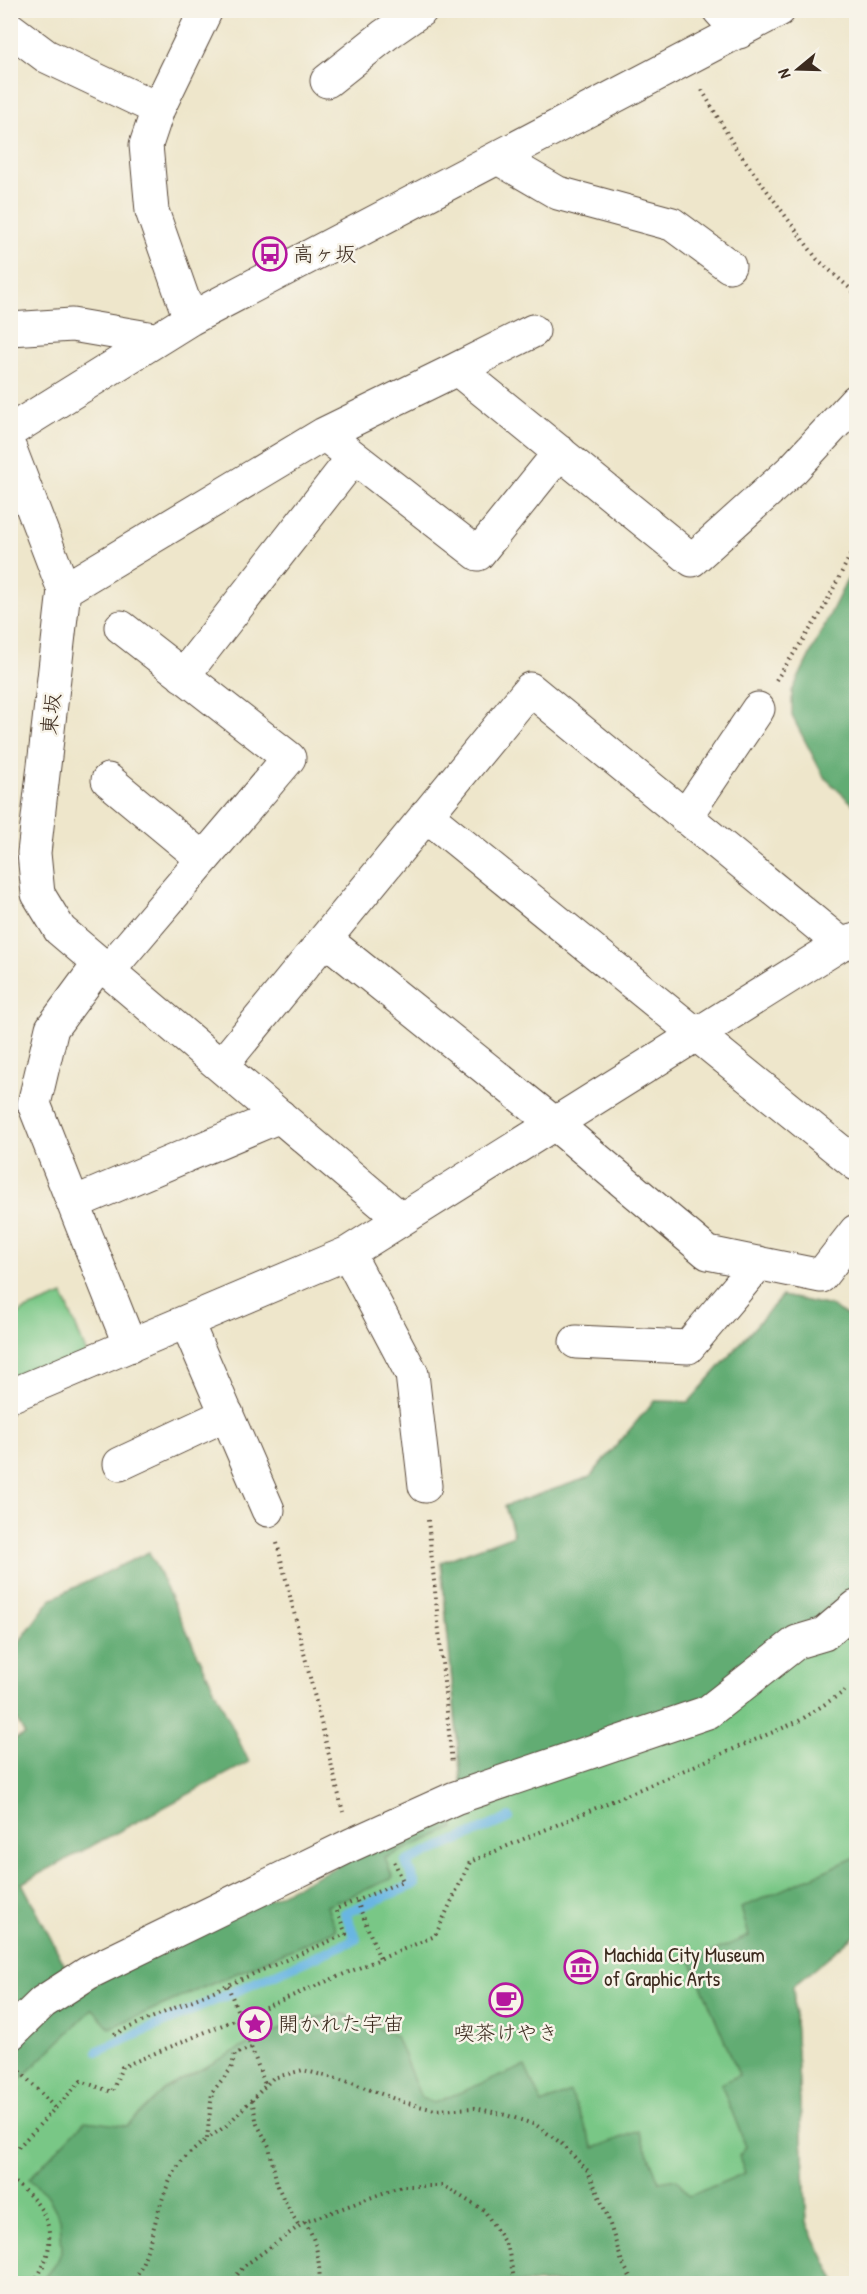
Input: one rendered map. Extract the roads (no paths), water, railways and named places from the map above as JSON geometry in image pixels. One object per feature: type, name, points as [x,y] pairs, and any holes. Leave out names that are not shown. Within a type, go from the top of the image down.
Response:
[{"type":"street","points":[[190,319],[152,211],[146,145],[158,109],[206,10]]},
{"type":"street","points":[[327,81],[381,23],[421,10]]},
{"type":"street","points":[[10,431],[154,339],[190,319],[683,62],[729,21],[779,10]]},
{"type":"street","points":[[10,28],[46,56],[158,109]]},
{"type":"street","points":[[498,159],[558,193],[672,224],[729,266]]},
{"type":"street","points":[[10,329],[72,326],[154,339]]},
{"type":"street","points":[[64,590],[324,434],[533,331]]},
{"type":"street","points":[[457,369],[692,560],[793,469],[856,401]]},
{"type":"street","points":[[324,434],[478,554],[560,452]]},
{"type":"street","name":"東坂","points":[[10,449],[64,590],[34,853],[38,894],[60,930],[401,1219]]},
{"type":"street","points":[[183,676],[353,458]]},
{"type":"street","points":[[121,627],[289,758],[52,1028],[34,1104],[130,1346]]},
{"type":"street","points":[[10,1396],[348,1253],[849,942],[685,817],[530,689],[221,1066]]},
{"type":"street","points":[[685,817],[758,709]]},
{"type":"street","points":[[108,780],[202,858]]},
{"type":"street","points":[[426,815],[856,1164]]},
{"type":"street","points":[[325,939],[555,1124],[708,1253],[821,1276],[856,1231]]},
{"type":"street","points":[[74,1203],[280,1116]]},
{"type":"street","points":[[348,1253],[412,1374],[425,1486]]},
{"type":"street","points":[[576,1342],[688,1347],[759,1263]]},
{"type":"street","points":[[187,1323],[268,1510]]},
{"type":"street","points":[[120,1464],[227,1414]]},
{"type":"street","points":[[10,2034],[43,2002],[88,1973],[351,1845],[455,1798],[708,1712],[797,1642],[824,1634],[856,1607]]},
{"type":"waterway","points":[[98,2051],[356,1939],[345,1913],[415,1884],[406,1862],[509,1818]]},
{"type":"place","name":"高ヶ坂","points":[[270,254]]},
{"type":"place","name":"Machida City Museum of Graphic Arts","points":[[581,1967]]},
{"type":"place","name":"喫茶けやき","points":[[506,2000]]},
{"type":"place","name":"開かれた宇宙","points":[[255,2024]]}]
